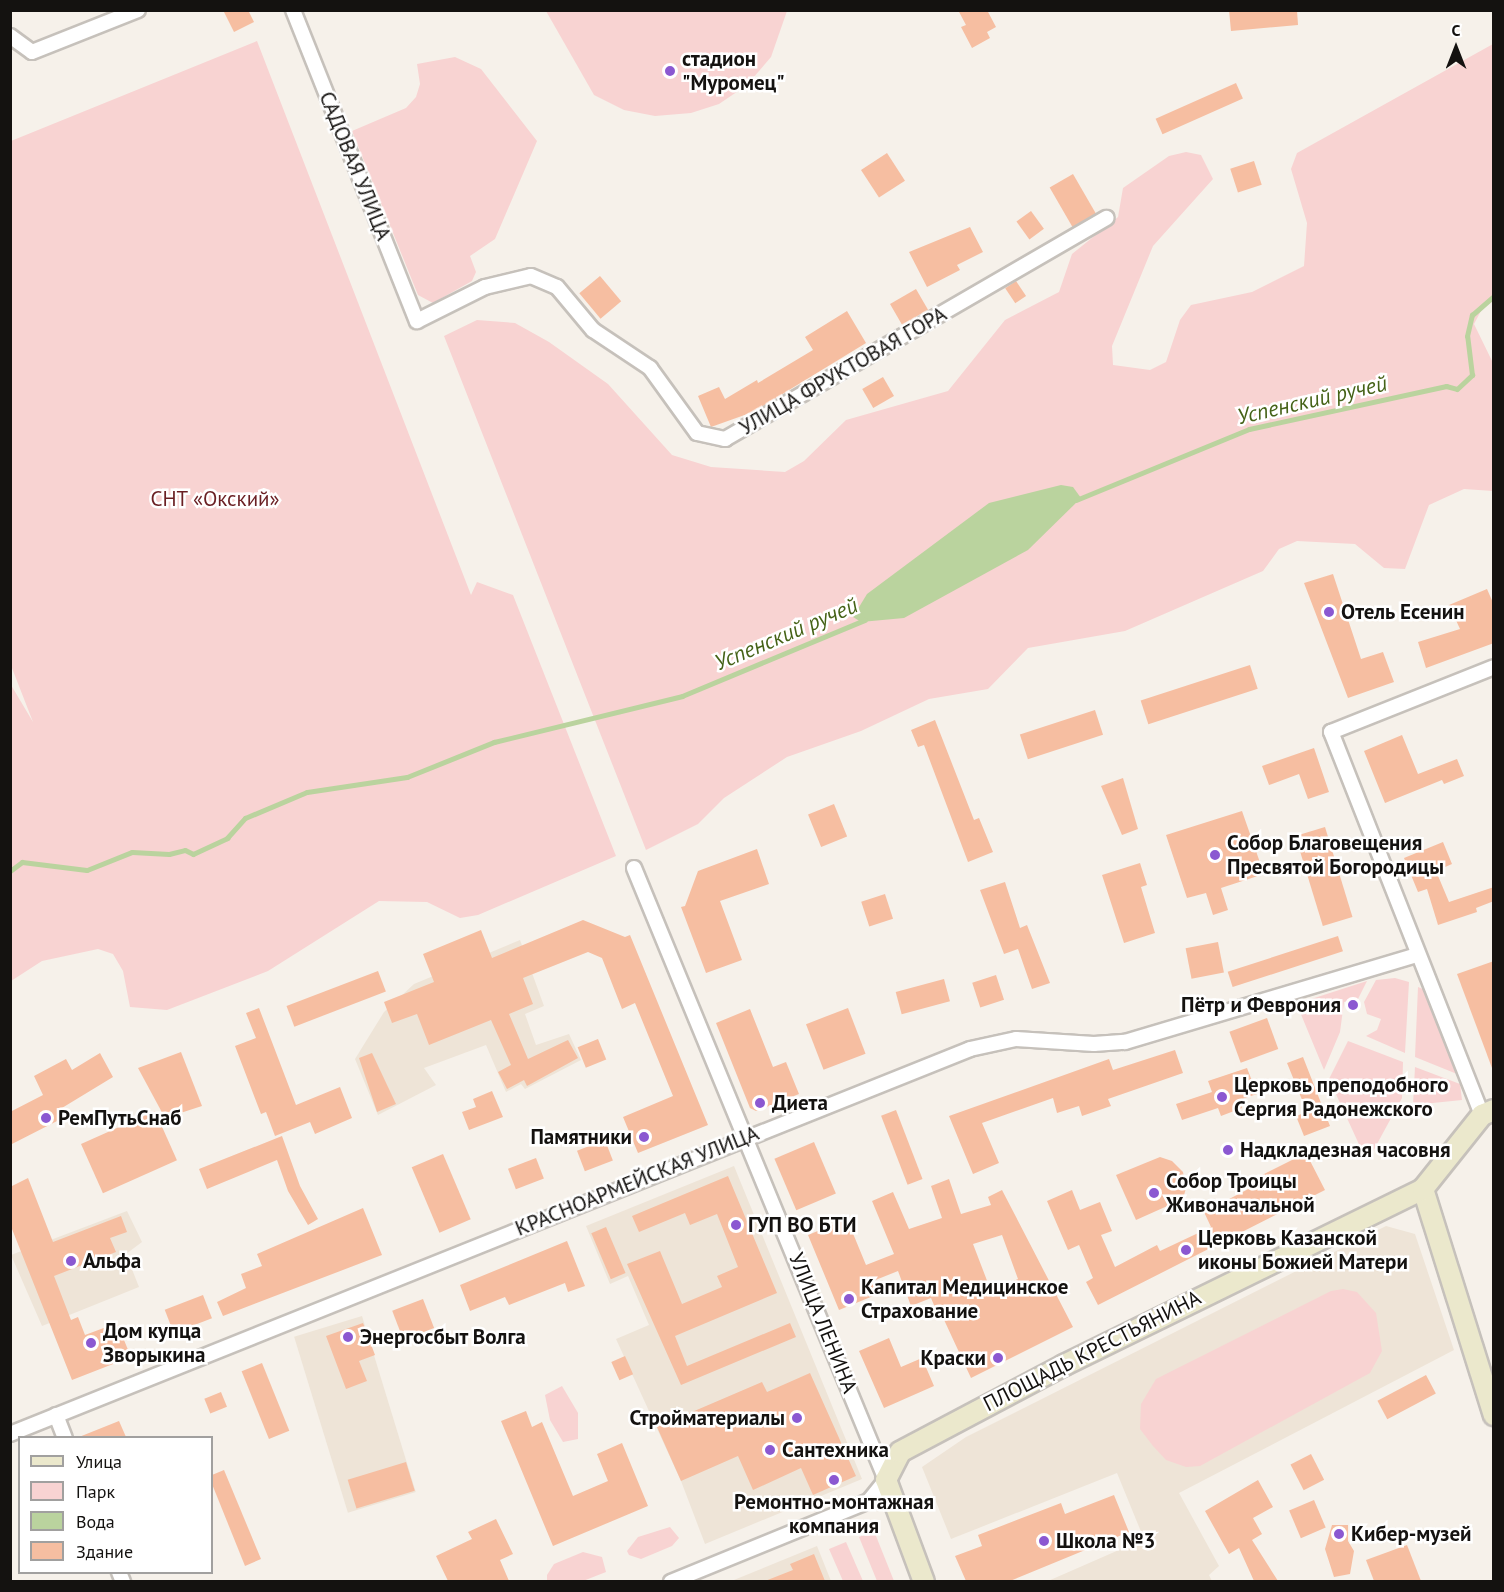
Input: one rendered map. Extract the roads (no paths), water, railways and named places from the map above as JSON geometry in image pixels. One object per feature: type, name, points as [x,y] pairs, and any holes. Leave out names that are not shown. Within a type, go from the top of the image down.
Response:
[{"type":"street","points":[[10,36],[32,52],[138,10]]},
{"type":"street","name":"САДОВАЯ УЛИЦА","points":[[293,10],[417,321]]},
{"type":"street","name":"УЛИЦА ФРУКТОВАЯ ГОРА","points":[[417,321],[485,287],[531,276],[557,287],[593,330],[650,368],[697,433],[725,439],[1107,218]]},
{"type":"street","points":[[1494,667],[1332,732],[1417,955],[1488,1112],[1423,1189],[1494,1414]]},
{"type":"street","name":"УЛИЦА ЛЕНИНА","points":[[634,868],[886,1480],[924,1581]]},
{"type":"street","name":"КРАСНОАРМЕЙСКАЯ УЛИЦА","points":[[10,1434],[746,1136],[970,1049],[1016,1039],[1094,1044],[1125,1042],[1417,955]]},
{"type":"street","name":"ПЛОЩАДЬ КРЕСТЬЯНИНА","points":[[886,1480],[900,1452],[954,1421],[1379,1208],[1423,1189]]},
{"type":"street","points":[[56,1415],[65,1436]]},
{"type":"street","points":[[671,1581],[869,1502],[886,1480]]},
{"type":"water","points":[[1061,485],[1073,487],[1081,498],[1028,550],[904,618],[861,622],[853,617],[867,594],[989,503]]},
{"type":"waterway","name":"Успенский ручей","points":[[1076,500],[1249,429],[1446,386],[1457,389],[1472,375],[1467,336],[1472,315],[1494,296]]},
{"type":"waterway","name":"Успенский ручей","points":[[10,871],[22,862],[87,870],[132,852],[169,854],[185,850],[193,854],[227,838],[245,818],[307,792],[407,777],[494,742],[682,696],[865,620]]},
{"type":"place","name":"стадион \"Муромец\"","points":[[670,71]]},
{"type":"place","name":"Отель Есенин","points":[[1329,612]]},
{"type":"place","name":"Собор Благовещения Пресвятой Богородицы","points":[[1215,855]]},
{"type":"place","name":"Пётр и Феврония","points":[[1353,1005]]},
{"type":"place","name":"Церковь преподобного Сергия Радонежского","points":[[1222,1097]]},
{"type":"place","name":"Диета","points":[[760,1103]]},
{"type":"place","name":"РемПутьСнаб","points":[[46,1118]]},
{"type":"place","name":"Памятники","points":[[644,1137]]},
{"type":"place","name":"Надкладезная часовня","points":[[1228,1150]]},
{"type":"place","name":"Собор Троицы Живоначальной","points":[[1154,1193]]},
{"type":"place","name":"ГУП ВО БТИ","points":[[736,1225]]},
{"type":"place","name":"Церковь Казанской иконы Божией Матери","points":[[1186,1250]]},
{"type":"place","name":"Альфа","points":[[71,1261]]},
{"type":"place","name":"Капитал Медицинское Страхование","points":[[849,1299]]},
{"type":"place","name":"Энергосбыт Волга","points":[[348,1337]]},
{"type":"place","name":"Дом купца Зворыкина","points":[[91,1343]]},
{"type":"place","name":"Краски","points":[[998,1358]]},
{"type":"place","name":"Стройматериалы","points":[[797,1418]]},
{"type":"place","name":"Сантехника","points":[[770,1450]]},
{"type":"place","name":"Ремонтно-монтажная компания","points":[[834,1480]]},
{"type":"place","name":"Кибер-музей","points":[[1339,1534]]},
{"type":"place","name":"Школа №3","points":[[1044,1541]]},
{"type":"park label","name":"СНТ «Окский»","points":[[215,499]]}]
